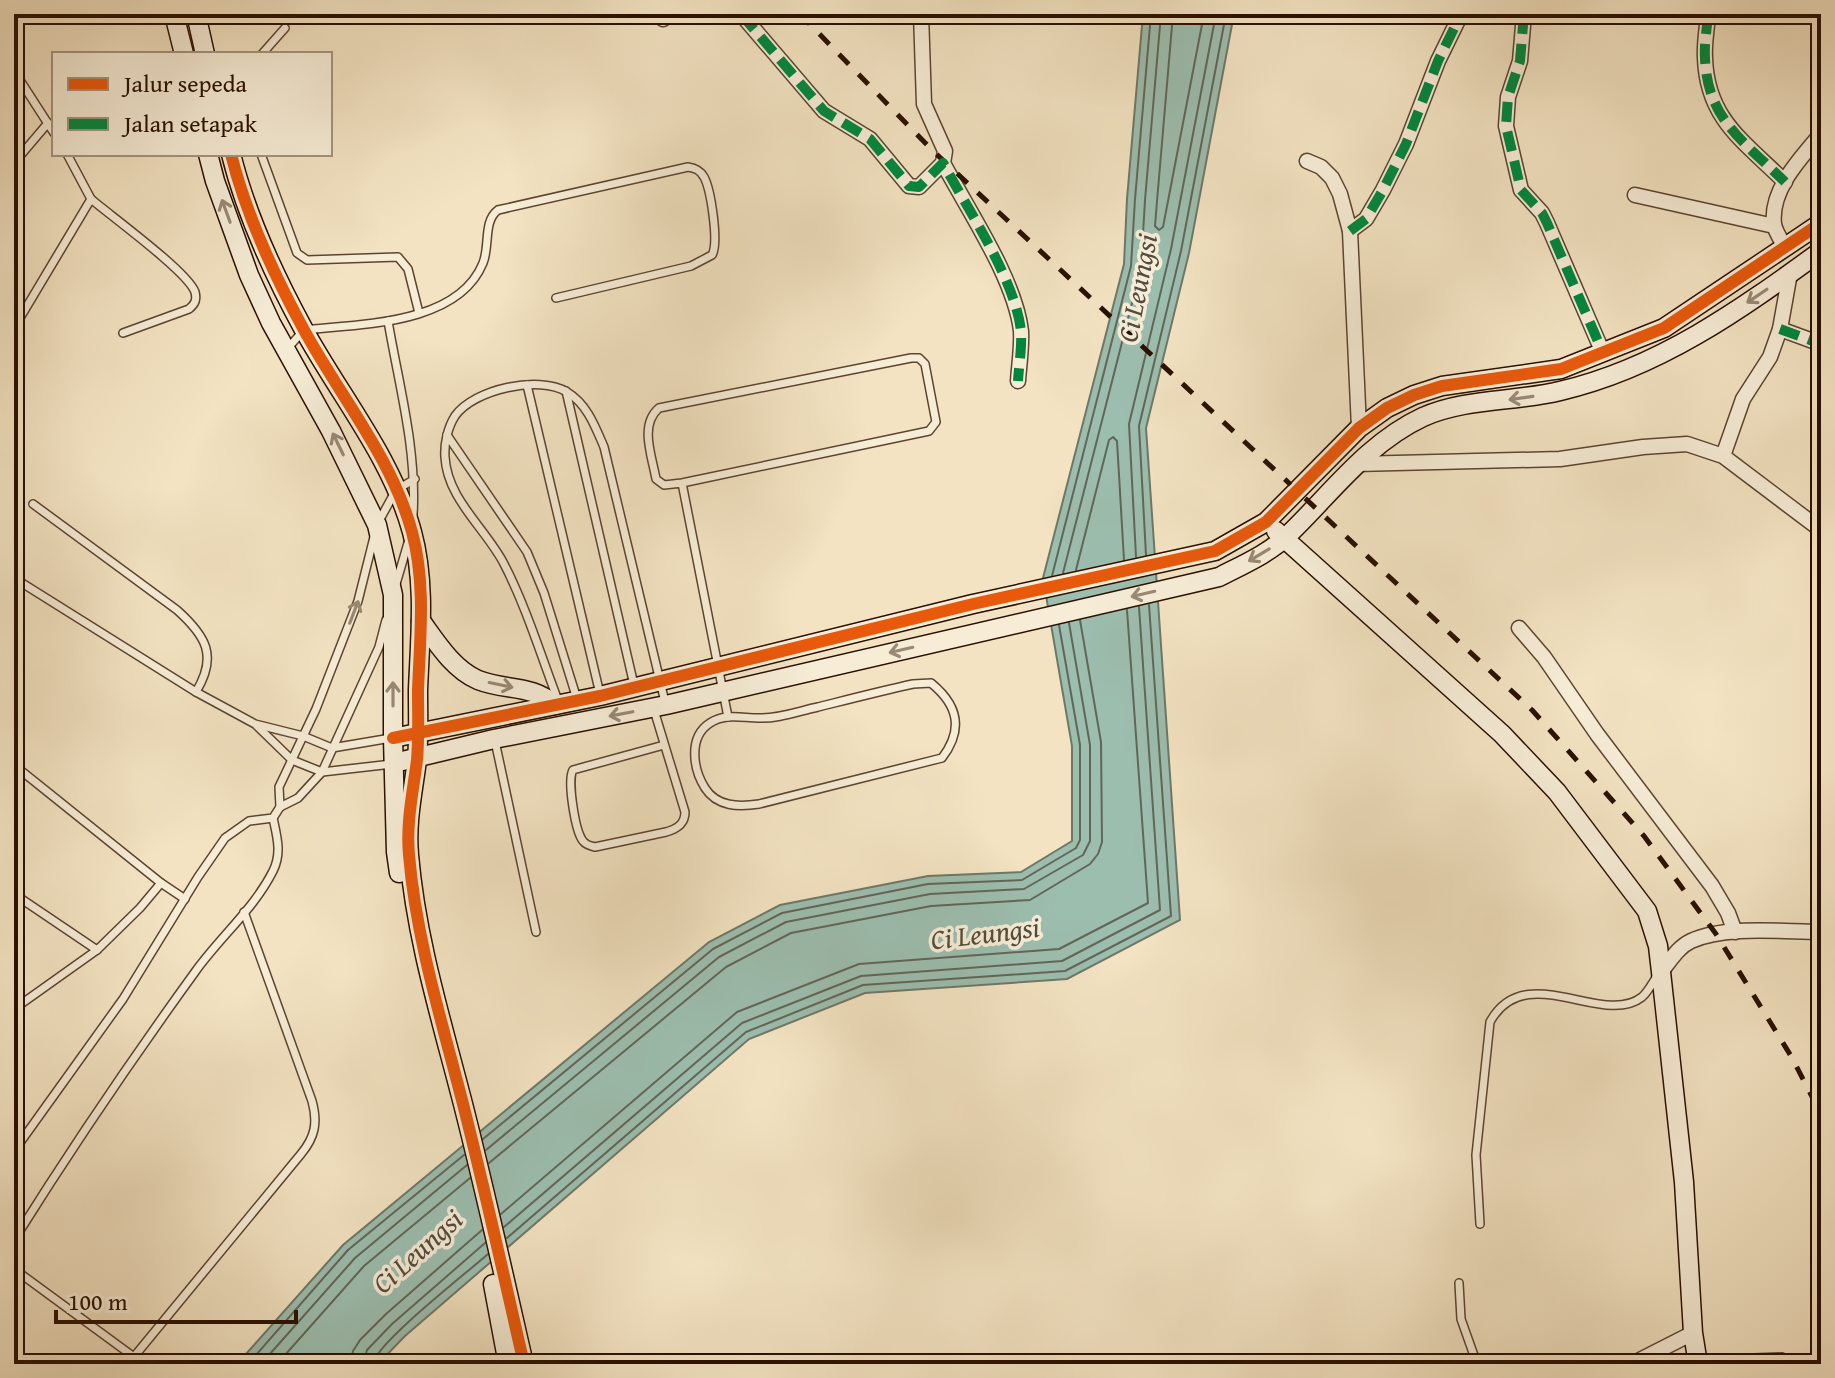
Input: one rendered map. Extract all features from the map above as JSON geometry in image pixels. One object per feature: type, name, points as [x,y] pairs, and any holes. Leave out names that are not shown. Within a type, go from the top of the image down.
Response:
[{"type":"street","points":[[174,14],[184,52]]},
{"type":"street","points":[[196,14],[205,52]]},
{"type":"street","points":[[741,14],[824,111],[870,139],[909,186],[919,187],[943,163],[945,151],[924,104],[921,14]]},
{"type":"street","points":[[1350,231],[1366,219],[1383,190],[1461,14]]},
{"type":"street","points":[[1524,14],[1518,70],[1506,112],[1518,182],[1547,223],[1603,353]]},
{"type":"street","points":[[1708,14],[1704,57],[1707,80],[1720,118],[1785,182]]},
{"type":"street","points":[[1785,247],[1774,226],[1776,206],[1785,182],[1821,134]]},
{"type":"street","points":[[209,156],[249,275],[377,525],[393,595],[396,852],[407,919],[459,1108]]},
{"type":"street","points":[[232,156],[263,246],[304,330],[358,418],[396,490],[412,531],[420,572],[421,621],[417,758],[409,826],[412,886],[500,1289],[524,1364]]},
{"type":"street","points":[[1307,161],[1321,167],[1332,178],[1350,231],[1359,428]]},
{"type":"street","points":[[943,163],[1003,275],[1017,310],[1021,333],[1018,381]]},
{"type":"street","points":[[1635,195],[1774,226]]},
{"type":"street","points":[[393,738],[660,683],[973,604],[1215,551],[1266,522],[1359,428],[1387,408],[1427,390],[1561,369],[1664,328],[1821,223]]},
{"type":"street","points":[[394,763],[494,739],[660,706],[1219,577],[1285,539],[1356,464],[1410,424],[1438,411],[1561,391],[1636,368],[1681,345],[1821,251]]},
{"type":"street","points":[[1723,456],[1743,399],[1770,357],[1780,329],[1790,273]]},
{"type":"street","points":[[1780,329],[1821,344]]},
{"type":"street","points":[[1356,464],[1560,459],[1687,444],[1723,456],[1821,530]]},
{"type":"street","points":[[1266,522],[1502,734],[1557,792],[1647,911],[1658,946],[1661,972],[1684,1182],[1693,1333],[1698,1362]]},
{"type":"street","points":[[421,621],[467,674],[482,681],[537,692],[564,704]]},
{"type":"street","points":[[1519,628],[1544,657],[1597,734],[1712,886],[1735,932]]},
{"type":"street","points":[[1661,972],[1680,948],[1691,941],[1716,934],[1821,932]]},
{"type":"street","points":[[500,1289],[508,1364]]},
{"type":"street","points":[[1632,1364],[1693,1333]]},
{"type":"lane","points":[[264,52],[285,28]]},
{"type":"lane","points":[[14,71],[52,130]]},
{"type":"lane","points":[[15,160],[48,123]]},
{"type":"lane","points":[[68,156],[91,199],[173,267],[196,296],[194,305],[189,309],[123,333]]},
{"type":"lane","points":[[262,156],[297,253],[307,260],[398,257],[408,269],[419,313]]},
{"type":"lane","points":[[287,349],[304,330],[388,321],[452,301],[468,286],[483,263],[489,223],[492,214],[498,210],[688,167],[699,171],[706,182],[716,239],[712,255],[691,266],[556,298]]},
{"type":"lane","points":[[14,328],[91,199]]},
{"type":"lane","points":[[14,1240],[196,970],[244,912],[276,864],[280,846],[273,818],[280,807],[298,798],[322,772],[379,647],[412,531],[415,479],[411,435],[388,321]]},
{"type":"lane","points":[[911,358],[919,358],[925,364],[936,422],[929,431],[682,483],[664,485],[656,479],[648,427],[659,408],[911,358]]},
{"type":"lane","points":[[527,385],[600,696]]},
{"type":"lane","points":[[564,704],[502,560],[449,480],[444,453],[447,435],[465,406],[494,392],[527,385],[551,386],[566,391],[580,401],[604,447],[660,683],[664,745],[685,812],[679,826],[666,832],[595,847],[587,845],[580,837],[569,782],[573,770],[664,745]]},
{"type":"lane","points":[[566,391],[635,688]]},
{"type":"lane","points":[[447,435],[497,506],[531,562],[544,593],[564,704]]},
{"type":"lane","points":[[280,807],[279,787],[316,709],[358,601],[377,525],[396,490],[415,479]]},
{"type":"lane","points":[[682,483],[728,717]]},
{"type":"lane","points":[[33,504],[196,626],[204,643],[208,666],[196,692]]},
{"type":"lane","points":[[14,578],[196,692],[255,724],[303,736],[332,748],[393,738]]},
{"type":"lane","points":[[931,683],[948,697],[954,711],[954,735],[951,747],[942,758],[741,807],[722,803],[709,794],[697,775],[695,752],[698,734],[711,722],[728,717],[783,715],[913,684],[931,683]]},
{"type":"lane","points":[[255,724],[292,760],[322,772],[394,763]]},
{"type":"lane","points":[[494,739],[536,932]]},
{"type":"lane","points":[[14,765],[185,899]]},
{"type":"lane","points":[[14,1151],[123,999],[225,838],[249,821],[273,818]]},
{"type":"lane","points":[[14,1009],[97,950],[161,883]]},
{"type":"lane","points":[[14,894],[97,950]]},
{"type":"lane","points":[[14,1269],[131,1360],[312,1140],[316,1128],[312,1101],[244,912]]},
{"type":"lane","points":[[1480,1224],[1476,1155],[1490,1022],[1499,1007],[1530,995],[1555,995],[1612,1005],[1630,1003],[1643,996],[1661,972]]},
{"type":"lane","points":[[1459,1283],[1461,1319],[1477,1364]]},
{"type":"lane","points":[[1698,1362],[1782,1357]]},
{"type":"water","name":"Ci Leungsi","points":[[1143,14],[1234,14],[1189,253],[1146,428],[1180,920],[1067,979],[865,993],[749,1039],[405,1336],[378,1364],[237,1364],[343,1245],[709,942],[780,905],[928,876],[1021,872],[1072,841],[1072,746],[1043,578],[1124,264]]},
{"type":"railway","points":[[800,14],[932,150],[1532,710],[1644,836],[1716,934],[1791,1056],[1821,1114]]},
{"type":"marked path","points":[[663,19],[671,14]]},
{"type":"marked path","points":[[741,14],[824,111],[870,139],[909,186],[919,187],[943,163],[1010,289],[1021,331],[1018,381]]},
{"type":"marked path","points":[[1350,231],[1366,219],[1383,190],[1461,14]]},
{"type":"marked path","points":[[1524,14],[1520,61],[1508,97],[1506,126],[1521,190],[1542,213],[1603,353]]},
{"type":"marked path","points":[[1708,14],[1705,58],[1713,98],[1731,128],[1785,182]]},
{"type":"marked path","points":[[1780,329],[1821,344]]},
{"type":"cycle path","points":[[232,156],[253,222],[272,266],[318,355],[379,453],[412,532],[419,571],[421,611],[418,751],[408,831],[412,886],[431,980],[524,1364]]},
{"type":"cycle path","points":[[393,738],[600,696],[973,604],[1215,551],[1266,522],[1359,428],[1387,408],[1442,386],[1561,369],[1664,328],[1821,223]]}]
